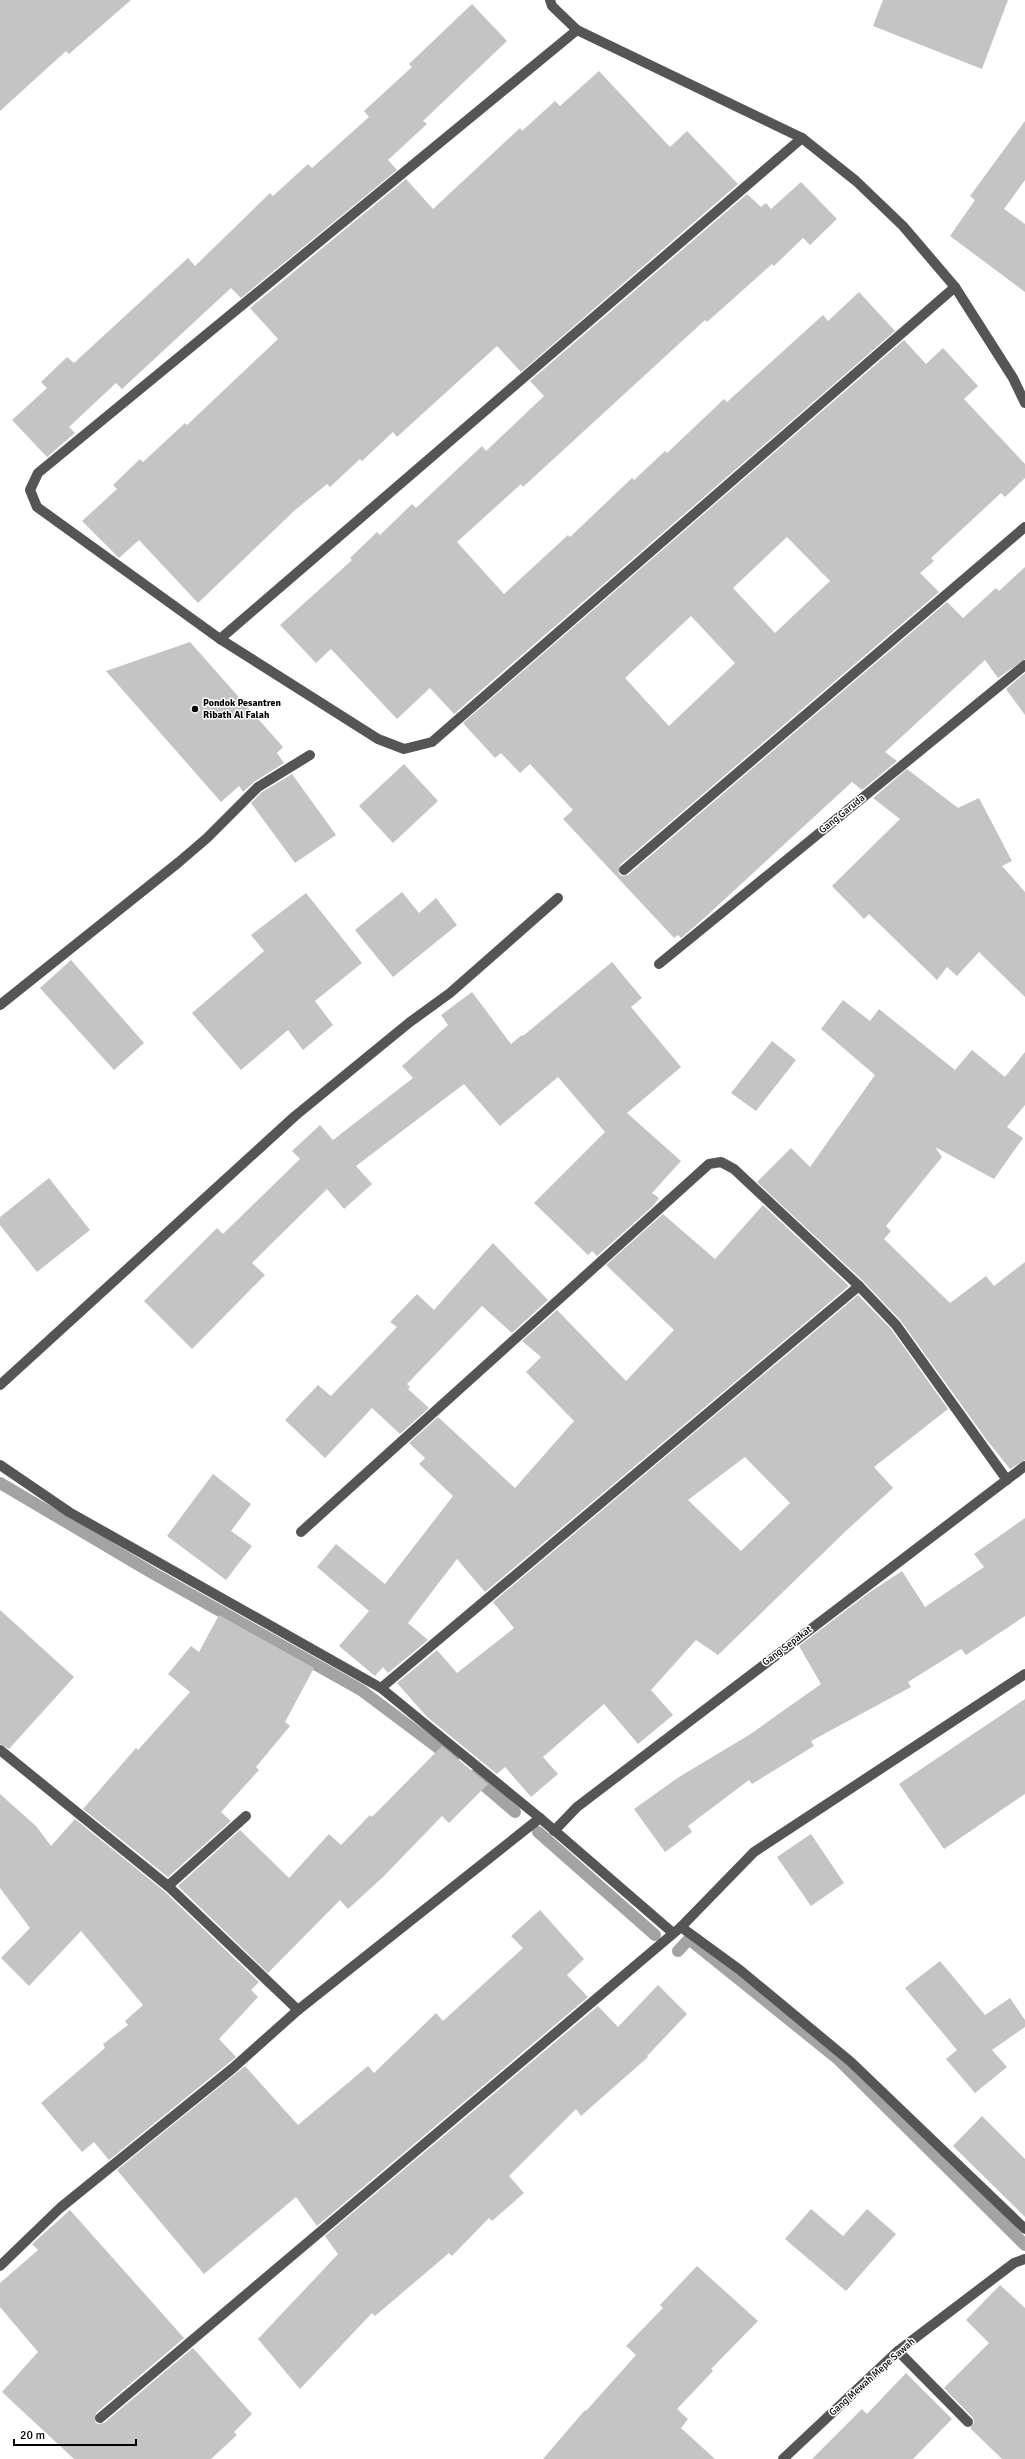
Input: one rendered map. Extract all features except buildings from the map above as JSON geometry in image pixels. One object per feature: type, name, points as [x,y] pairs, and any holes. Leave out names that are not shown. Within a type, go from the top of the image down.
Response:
[{"type":"street","points":[[550,0],[552,6],[577,30],[802,138],[856,181],[903,226],[955,287],[1013,378],[1025,402]]},
{"type":"street","points":[[577,30],[38,473],[30,490],[37,507],[220,639],[378,739],[404,749],[432,742],[955,287]]},
{"type":"street","points":[[220,639],[802,138]]},
{"type":"street","points":[[624,870],[1025,527]]},
{"type":"street","name":"Gang Garuda","points":[[659,964],[1025,665]]},
{"type":"street","points":[[0,1005],[180,862],[207,838],[258,787],[310,755]]},
{"type":"street","points":[[0,1385],[295,1116],[410,1022],[450,994],[558,898]]},
{"type":"street","points":[[301,1532],[709,1164],[721,1162],[734,1169],[859,1286],[896,1325],[1007,1480]]},
{"type":"street","points":[[380,1688],[859,1286]]},
{"type":"street","points":[[0,1465],[69,1512],[116,1540],[380,1688],[540,1818],[554,1832],[677,1930],[740,1970],[851,2062],[1025,2228]]},
{"type":"street","name":"Gang Sepakat","points":[[554,1832],[576,1807],[1025,1466]]},
{"type":"street","points":[[100,2418],[677,1930],[754,1852],[1025,1674]]},
{"type":"street","points":[[0,1750],[168,1886],[298,2010]]},
{"type":"street","points":[[168,1886],[246,1816]]},
{"type":"street","points":[[0,2266],[60,2208],[232,2068],[298,2010],[540,1818]]},
{"type":"street","name":"Gang Mewah Mepe Sawah","points":[[783,2459],[898,2351],[1014,2262],[1025,2258]]},
{"type":"street","points":[[898,2351],[968,2422]]},
{"type":"waterway","points":[[0,1483],[149,1571],[361,1690],[453,1759]]},
{"type":"waterway","points":[[473,1776],[515,1812]]},
{"type":"waterway","points":[[538,1832],[655,1935]]},
{"type":"waterway","points":[[678,1951],[689,1939],[838,2059],[1025,2245]]},
{"type":"place","name":"Pondok Pesantren Ribath Al Falah","points":[[195,709]]}]
